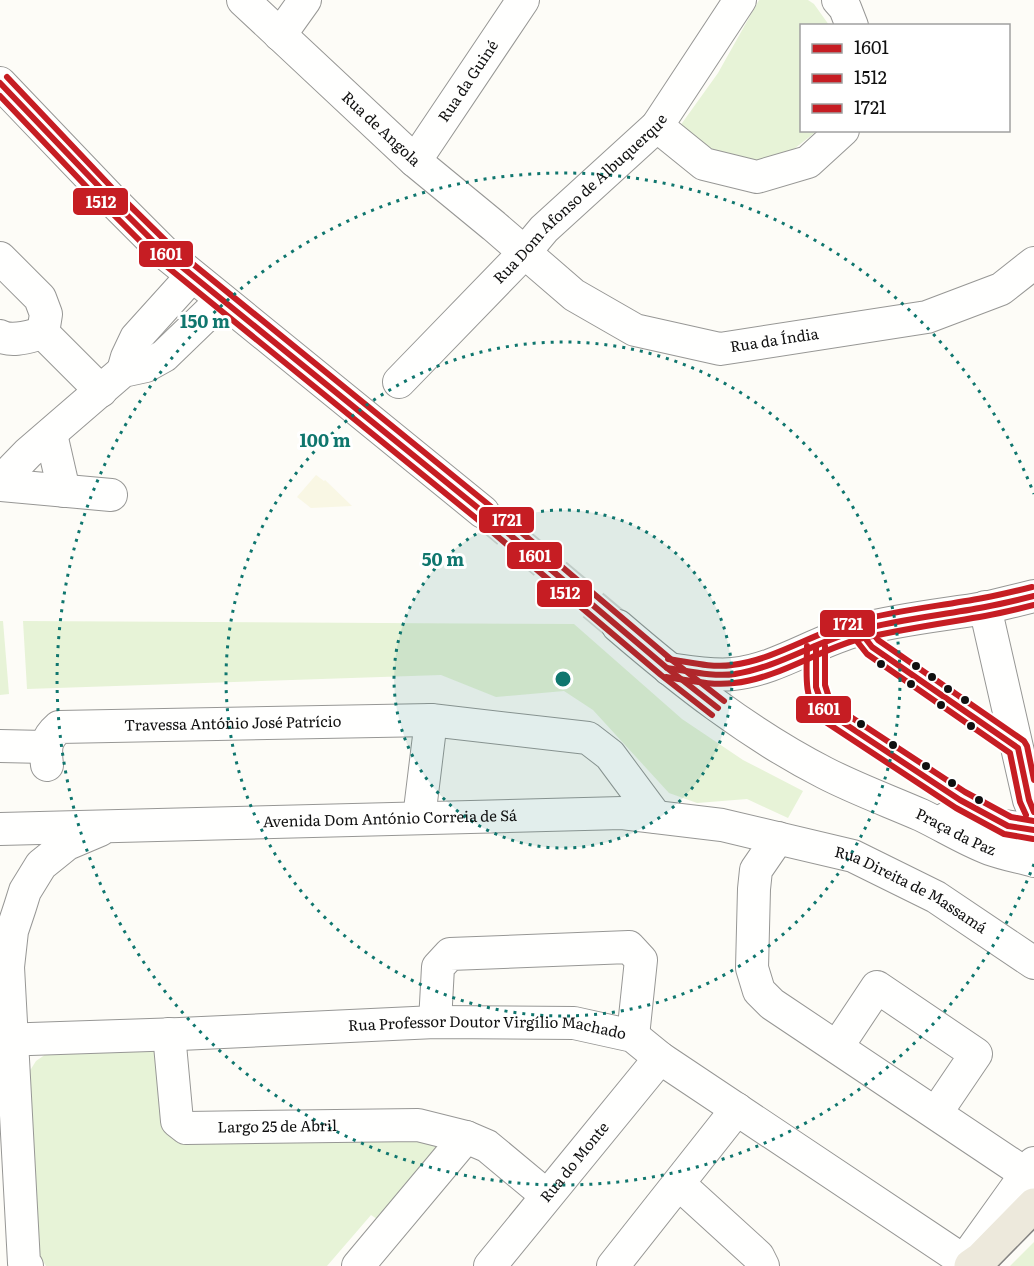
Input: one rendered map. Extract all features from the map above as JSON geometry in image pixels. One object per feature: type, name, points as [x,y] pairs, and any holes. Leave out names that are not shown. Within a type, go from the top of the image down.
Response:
[{"type":"main road","points":[[965,1264],[981,1259],[1034,1205]]},
{"type":"street","name":"Rua de Angola","points":[[243,0],[415,161],[524,253]]},
{"type":"street","points":[[280,35],[305,0]]},
{"type":"street","name":"Rua da Guiné","points":[[415,161],[523,0]]},
{"type":"street","name":"Rua Dom Afonso de Albuquerque","points":[[399,382],[524,253],[544,228],[657,126],[740,0]]},
{"type":"street","points":[[838,0],[845,8],[851,24]]},
{"type":"street","points":[[0,83],[166,254],[483,512]]},
{"type":"street","points":[[657,126],[704,164],[757,177],[808,162],[841,132]]},
{"type":"street","name":"Rua da Índia","points":[[524,253],[574,295],[635,330],[720,348],[927,317],[1002,289],[1034,263]]},
{"type":"street","points":[[0,258],[40,298],[46,314],[43,333]]},
{"type":"street","points":[[0,484],[28,453],[112,381],[136,338],[192,276]]},
{"type":"street","points":[[112,381],[164,356],[222,300]]},
{"type":"street","points":[[0,336],[12,340],[43,333],[112,381]]},
{"type":"street","points":[[51,434],[64,491]]},
{"type":"street","points":[[0,484],[111,495]]},
{"type":"street","points":[[667,668],[715,675],[734,674],[760,668],[830,639],[859,630],[910,619],[985,608],[1034,596]]},
{"type":"street","points":[[985,608],[1029,800],[1034,812]]},
{"type":"street","points":[[618,626],[718,708],[769,741],[824,773],[920,815]]},
{"type":"street","points":[[419,818],[431,720]]},
{"type":"street","name":"Travessa António José Patrício","points":[[0,746],[46,756],[52,733],[59,727],[431,720],[588,738],[610,755],[656,817]]},
{"type":"street","name":"Avenida Dom António Correia de Sá","points":[[0,829],[621,813],[723,825],[778,838]]},
{"type":"street","name":"Praça da Paz","points":[[920,815],[1034,830]]},
{"type":"street","name":"Praça da Paz","points":[[920,815],[991,849],[1034,861]]},
{"type":"street","points":[[17,1262],[10,1178],[6,1040],[8,967],[12,931],[25,891],[41,865],[67,844],[112,825]]},
{"type":"street","points":[[778,838],[756,870],[752,968],[759,991],[772,1005],[936,1113],[1030,1168],[965,1264]]},
{"type":"street","name":"Rua Direita de Massamá","points":[[778,838],[853,856],[936,897],[1034,963]]},
{"type":"street","points":[[936,897],[979,911],[1034,939]]},
{"type":"street","points":[[0,936],[8,967]]},
{"type":"street","points":[[435,1022],[438,967],[450,954],[629,947],[641,960],[633,1036]]},
{"type":"street","points":[[837,1047],[877,987],[976,1054],[936,1113]]},
{"type":"street","name":"Rua Professor Doutor Virgílio Machado","points":[[6,1040],[435,1022],[574,1023],[633,1036],[660,1058],[965,1264]]},
{"type":"street","name":"Largo 25 de Abril","points":[[169,1034],[177,1121],[186,1128],[418,1125],[466,1137],[487,1146],[546,1195]]},
{"type":"street","name":"Rua do Monte","points":[[489,1266],[660,1058]]},
{"type":"street","points":[[613,1266],[737,1109]]},
{"type":"street","points":[[358,1266],[466,1137]]},
{"type":"street","points":[[679,1184],[758,1256],[763,1266]]},
{"type":"shaded area","points":[[316,475],[325,480],[352,506],[311,508],[297,497]]},
{"type":"green space","points":[[759,0],[808,0],[814,4],[828,24],[800,24],[800,132],[816,132],[790,152],[759,164],[699,149],[680,126],[718,73]]},
{"type":"green space","points":[[0,621],[3,621],[9,694],[0,695]]},
{"type":"green space","points":[[23,621],[574,624],[682,719],[743,760],[803,791],[788,818],[747,799],[697,803],[669,793],[593,710],[564,691],[496,697],[441,675],[27,689]]},
{"type":"green space","points":[[163,1047],[173,1130],[451,1141],[383,1223],[371,1215],[327,1266],[46,1266],[39,1255],[26,1077],[36,1061],[49,1052]]},
{"type":"green space","points":[[1034,1242],[1034,1266],[1010,1266]]},
{"type":"tunnel","points":[[483,512],[618,626]]},
{"type":"transit line","name":"1721","points":[[7,77],[115,191],[172,247],[489,505],[673,661],[724,701]]},
{"type":"transit line","name":"1601","points":[[0,83],[166,254],[483,512],[667,668],[718,708]]},
{"type":"transit line","name":"1512","points":[[0,96],[160,261],[477,519],[661,675],[712,715]]},
{"type":"transit line","name":"1721","points":[[668,659],[716,666],[748,662],[764,658],[841,626],[872,617],[989,597],[1032,587]]},
{"type":"transit line","name":"1601","points":[[667,668],[727,675],[751,671],[859,630],[1034,596]]},
{"type":"transit line","name":"1512","points":[[666,677],[717,684],[751,680],[863,638],[1034,605]]},
{"type":"transit line","name":"1721","points":[[866,625],[878,640],[1024,741],[1034,780]]},
{"type":"transit line","name":"1601","points":[[859,630],[872,647],[1018,748],[1029,800],[1034,812]]},
{"type":"transit line","name":"1512","points":[[852,635],[867,654],[1010,753],[1020,802],[1026,815]]},
{"type":"transit line","name":"1512","points":[[807,646],[808,692],[818,717],[956,808],[1004,834],[1033,839]]},
{"type":"transit line","name":"1601","points":[[816,646],[816,687],[824,710],[960,800],[1008,826],[1034,830]]},
{"type":"transit line","name":"1721","points":[[825,646],[825,685],[831,704],[965,792],[1011,817],[1034,821]]}]
